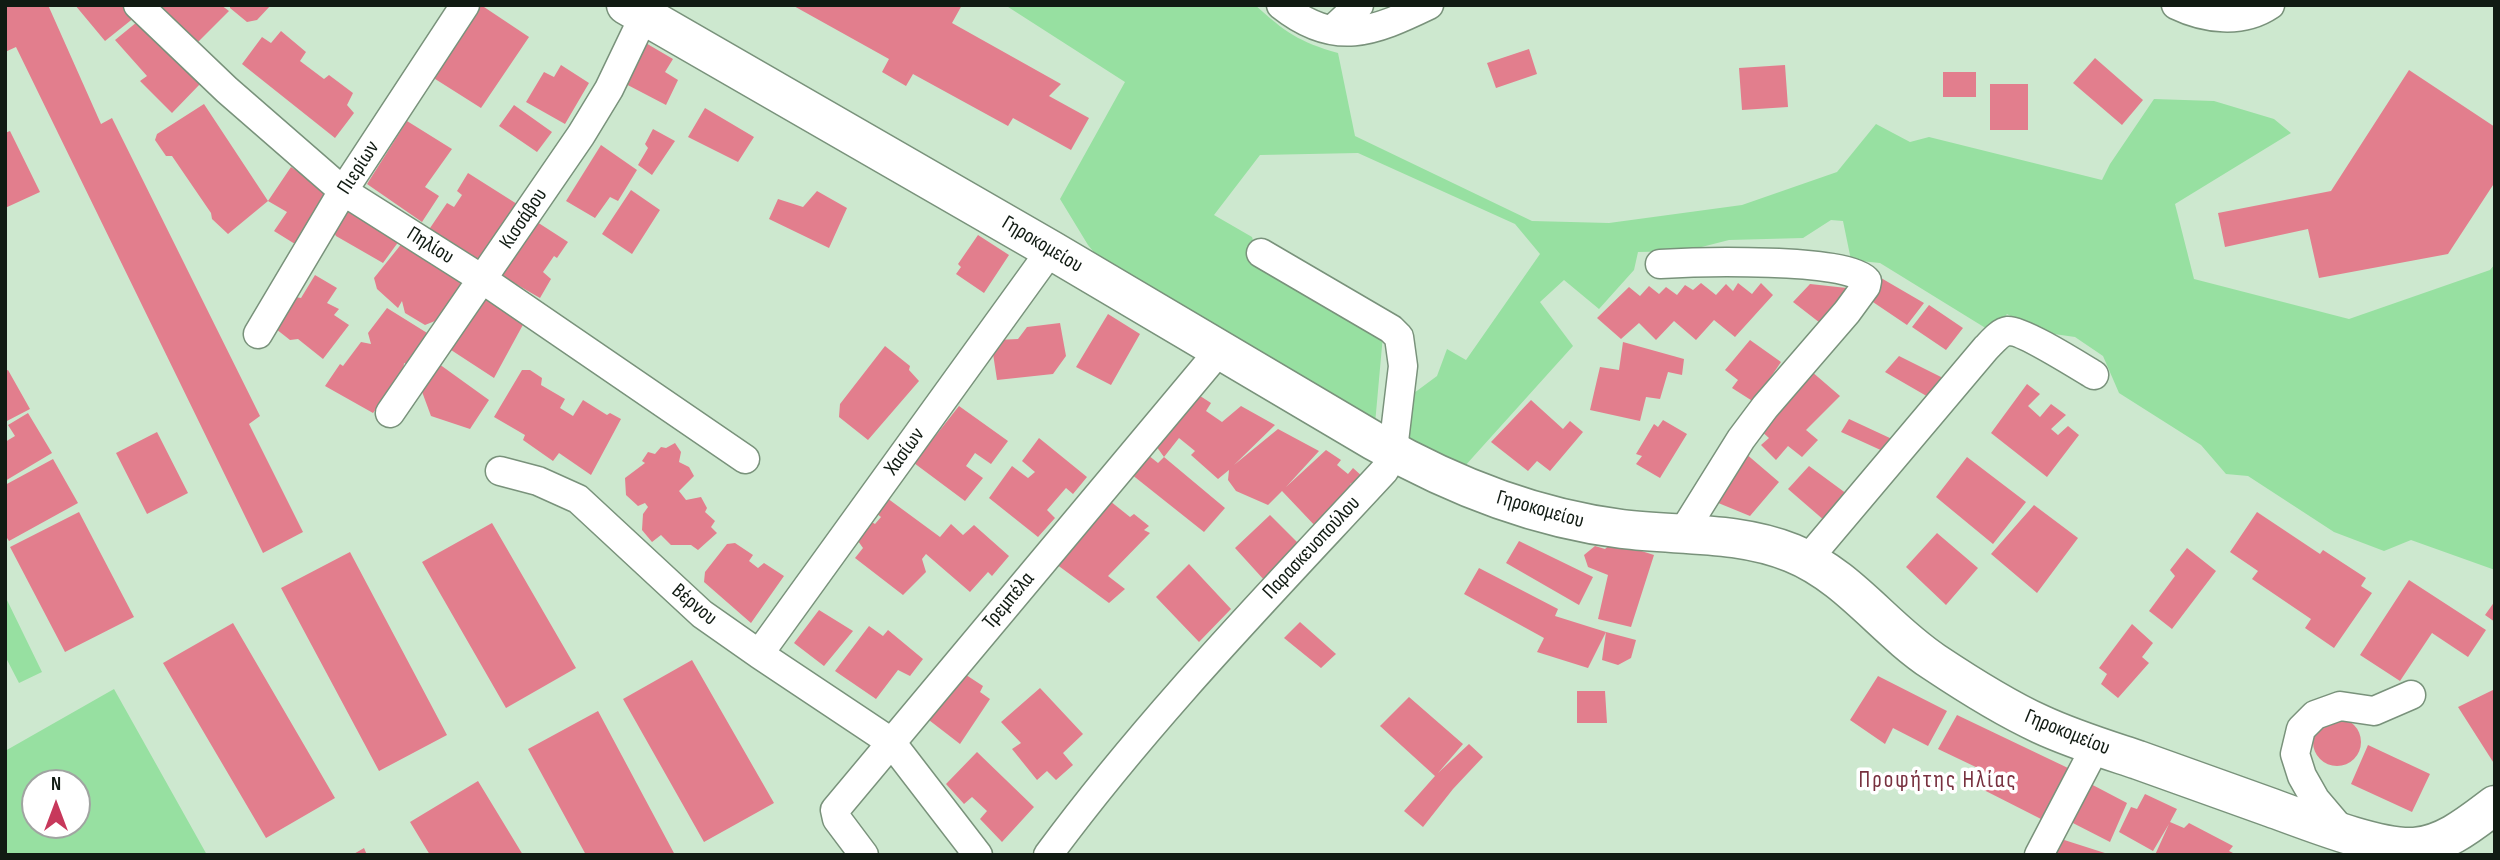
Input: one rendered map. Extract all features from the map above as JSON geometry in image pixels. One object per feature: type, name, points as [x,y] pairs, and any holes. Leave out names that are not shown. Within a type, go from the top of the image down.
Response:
[{"type":"main road","name":"Γηροκομείου","points":[[635,11],[1051,250],[1394,453],[1451,482],[1572,521],[1759,543],[1807,560],[1834,577],[1930,660],[2036,722],[2096,746],[2343,832],[2396,846],[2419,847],[2454,834],[2495,805]]},
{"type":"street","name":"Πηλίου","points":[[138,5],[227,90],[343,191],[482,279],[745,460]]},
{"type":"street","name":"Πιερίων","points":[[258,334],[343,191],[465,5]]},
{"type":"street","points":[[1281,5],[1307,23],[1332,30],[1357,32],[1379,28],[1429,5]]},
{"type":"street","points":[[1332,30],[1359,5]]},
{"type":"street","points":[[2176,5],[2193,13],[2219,18],[2254,13],[2270,5]]},
{"type":"street","name":"Κισσάβου","points":[[390,413],[589,123],[608,89],[635,11]]},
{"type":"street","name":"Χασίων","points":[[759,654],[1051,250]]},
{"type":"street","name":"Παρασκευοπούλου","points":[[1048,855],[1107,780],[1219,649],[1384,471],[1394,453],[1403,366],[1398,337],[1391,329],[1261,253]]},
{"type":"street","points":[[1660,264],[1734,261],[1783,264],[1859,273],[1867,281],[1847,312],[1741,439],[1683,533]]},
{"type":"street","points":[[1807,560],[1986,348],[2005,332],[2023,335],[2094,375]]},
{"type":"street","name":"Τρεμπέλα","points":[[864,855],[836,820],[835,810],[1219,351]]},
{"type":"street","name":"Βέρνου","points":[[500,471],[538,481],[578,499],[594,511],[682,597],[759,654],[891,742],[978,855]]},
{"type":"street","points":[[2343,832],[2315,799],[2302,776],[2295,754],[2301,729],[2315,715],[2340,706],[2374,711],[2411,695]]},
{"type":"street","points":[[2039,855],[2096,746]]},
{"type":"green space","points":[[1005,5],[1255,5],[1293,35],[1338,53],[1355,136],[1532,221],[1609,223],[1742,205],[1837,172],[1876,124],[1910,142],[1929,137],[2102,180],[2154,99],[2214,101],[2274,119],[2291,133],[2175,204],[2194,279],[2349,319],[2490,270],[2495,264],[2495,570],[2411,540],[2384,551],[2334,532],[2248,476],[2226,474],[2201,445],[2119,393],[2103,356],[2075,337],[2040,332],[2007,314],[1992,332],[1880,263],[1851,260],[1843,221],[1831,220],[1803,238],[1729,240],[1686,251],[1638,252],[1634,270],[1599,309],[1564,280],[1540,302],[1573,346],[1464,467],[1408,441],[1414,393],[1437,376],[1447,349],[1466,360],[1540,254],[1515,224],[1358,153],[1260,155],[1214,215],[1252,237],[1261,265],[1383,335],[1375,424],[1105,266],[1088,245],[1060,199],[1125,82]]},
{"type":"green space","points":[[5,596],[42,672],[19,683],[5,656]]},
{"type":"green space","points":[[114,689],[207,855],[5,855],[5,751]]},
{"type":"building","points":[[5,5],[48,5],[101,124],[112,118],[260,416],[249,424],[303,532],[263,553],[16,47],[5,52]]},
{"type":"building","points":[[75,5],[124,5],[135,17],[105,41]]},
{"type":"building","points":[[146,5],[221,5],[229,11],[195,45]]},
{"type":"building","points":[[230,5],[271,5],[257,20],[247,22],[230,8]]},
{"type":"building","points":[[481,5],[529,37],[481,108],[432,77]]},
{"type":"building","points":[[792,5],[962,5],[952,23],[1061,84],[1049,96],[1089,118],[1071,150],[1013,118],[1008,126],[913,74],[906,86],[882,72],[889,59]]},
{"type":"building","points":[[137,22],[201,83],[172,113],[140,81],[147,76],[115,40]]},
{"type":"building","points":[[281,31],[306,52],[300,61],[324,79],[329,75],[353,93],[347,105],[354,113],[335,138],[242,64],[262,37],[271,43]]},
{"type":"building","points":[[644,42],[673,59],[665,72],[678,80],[666,105],[620,81]]},
{"type":"building","points":[[1529,49],[1537,74],[1496,88],[1487,63]]},
{"type":"building","points":[[2095,58],[2143,100],[2122,125],[2073,83]]},
{"type":"building","points":[[561,65],[589,83],[565,124],[526,102],[544,72],[554,77]]},
{"type":"building","points":[[1785,65],[1788,107],[1742,110],[1739,68]]},
{"type":"building","points":[[2409,70],[2495,127],[2495,182],[2448,254],[2319,278],[2308,229],[2225,247],[2218,213],[2331,191]]},
{"type":"building","points":[[1943,72],[1976,72],[1976,97],[1943,97]]},
{"type":"building","points":[[1990,84],[2028,84],[2028,130],[1990,130]]},
{"type":"building","points":[[204,104],[268,201],[228,234],[212,219],[211,213],[172,156],[166,156],[155,140],[157,134]]},
{"type":"building","points":[[514,105],[552,132],[537,152],[499,126]]},
{"type":"building","points":[[705,108],[754,137],[738,162],[688,137]]},
{"type":"building","points":[[407,121],[452,149],[425,187],[439,196],[422,222],[367,184]]},
{"type":"building","points":[[653,129],[675,141],[652,175],[638,165],[648,148],[645,144]]},
{"type":"building","points":[[10,131],[40,192],[5,208],[5,133]]},
{"type":"building","points":[[601,145],[637,170],[618,201],[610,197],[595,218],[566,201]]},
{"type":"building","points":[[291,167],[329,191],[295,244],[274,231],[287,212],[268,201]]},
{"type":"building","points":[[468,173],[517,204],[479,262],[428,231],[447,203],[454,207],[462,195],[457,191]]},
{"type":"building","points":[[631,190],[660,210],[632,254],[602,234]]},
{"type":"building","points":[[817,191],[847,208],[829,248],[769,219],[778,199],[803,207]]},
{"type":"building","points":[[348,204],[373,221],[373,226],[399,241],[383,263],[336,236],[332,229]]},
{"type":"building","points":[[537,222],[568,242],[543,272],[551,279],[540,298],[495,272],[521,235],[528,238]]},
{"type":"building","points":[[978,235],[1009,255],[984,293],[956,274],[961,267],[958,264]]},
{"type":"building","points":[[403,242],[462,284],[435,321],[425,325],[405,313],[402,301],[398,308],[377,289],[374,278]]},
{"type":"building","points":[[315,275],[337,288],[327,303],[339,309],[334,315],[349,325],[323,359],[298,339],[290,340],[276,329],[295,297],[301,298]]},
{"type":"building","points":[[1881,278],[1924,303],[1907,325],[1867,298]]},
{"type":"building","points":[[1701,283],[1716,295],[1726,284],[1733,291],[1738,283],[1752,294],[1761,283],[1773,295],[1735,337],[1714,320],[1696,340],[1674,321],[1656,340],[1639,323],[1621,339],[1597,318],[1629,287],[1640,296],[1649,286],[1659,294],[1666,287],[1677,295],[1685,285],[1693,290]]},
{"type":"building","points":[[1810,284],[1856,289],[1824,326],[1793,302]]},
{"type":"building","points":[[482,291],[525,321],[494,378],[448,348]]},
{"type":"building","points":[[1929,305],[1963,328],[1946,350],[1912,327]]},
{"type":"building","points":[[387,308],[432,336],[408,365],[404,363],[403,375],[373,413],[325,386],[340,364],[343,366],[361,342],[371,344],[368,333]]},
{"type":"building","points":[[1108,314],[1140,334],[1111,385],[1076,367]]},
{"type":"building","points":[[1060,323],[1066,356],[1053,374],[997,380],[992,347],[997,340],[1018,339],[1027,327]]},
{"type":"building","points":[[1750,340],[1781,362],[1754,402],[1732,388],[1738,380],[1725,370]]},
{"type":"building","points":[[1623,342],[1684,359],[1682,375],[1668,372],[1660,399],[1646,397],[1640,421],[1590,410],[1600,367],[1619,370]]},
{"type":"building","points":[[885,346],[910,366],[909,370],[919,381],[868,440],[839,417],[840,404]]},
{"type":"building","points":[[1899,356],[1945,379],[1930,398],[1885,372]]},
{"type":"building","points":[[439,364],[489,400],[470,429],[431,416],[421,389]]},
{"type":"building","points":[[8,370],[30,409],[5,422],[5,371]]},
{"type":"building","points":[[522,370],[530,370],[542,378],[541,385],[565,399],[560,408],[573,416],[583,400],[607,415],[610,413],[621,419],[591,475],[559,453],[553,461],[523,440],[525,435],[494,417]]},
{"type":"building","points":[[1811,371],[1840,396],[1806,430],[1818,440],[1802,457],[1788,446],[1776,460],[1761,445],[1769,438],[1759,429]]},
{"type":"building","points":[[2027,384],[2040,394],[2028,406],[2040,417],[2051,404],[2066,415],[2051,429],[2058,435],[2068,426],[2079,435],[2047,477],[1991,433]]},
{"type":"building","points":[[1194,392],[1211,403],[1206,411],[1222,422],[1241,406],[1275,425],[1234,465],[1278,429],[1319,451],[1286,487],[1326,450],[1341,460],[1337,465],[1348,474],[1353,468],[1363,477],[1350,484],[1355,492],[1319,530],[1282,491],[1268,505],[1236,491],[1228,480],[1229,470],[1218,479],[1191,455],[1195,451],[1179,438],[1164,457],[1151,439]]},
{"type":"building","points":[[1531,400],[1563,429],[1570,421],[1583,432],[1550,471],[1537,461],[1528,471],[1491,442]]},
{"type":"building","points":[[959,406],[1008,441],[991,464],[975,453],[966,466],[983,478],[965,501],[914,463]]},
{"type":"building","points":[[28,413],[52,453],[5,481],[5,442],[15,436],[8,425]]},
{"type":"building","points":[[1849,419],[1892,439],[1885,452],[1841,432]]},
{"type":"building","points":[[1663,420],[1687,434],[1660,478],[1636,464],[1642,456],[1636,454],[1654,424],[1658,427]]},
{"type":"building","points":[[157,432],[188,493],[147,514],[116,453]]},
{"type":"building","points":[[1039,438],[1087,477],[1073,494],[1066,488],[1047,510],[1055,518],[1038,537],[989,498],[1012,466],[1028,478],[1035,472],[1022,461]]},
{"type":"building","points":[[675,443],[681,452],[679,462],[689,467],[694,476],[679,491],[686,500],[701,497],[707,508],[705,512],[715,521],[711,527],[717,533],[698,550],[691,545],[671,545],[661,535],[652,542],[642,530],[643,514],[648,507],[645,503],[638,506],[626,495],[625,478],[645,463],[642,461],[648,452],[655,454],[661,447],[666,448]]},
{"type":"building","points":[[1745,453],[1779,482],[1750,516],[1711,500]]},
{"type":"building","points":[[1148,455],[1158,463],[1164,457],[1225,508],[1204,532],[1131,474]]},
{"type":"building","points":[[1967,457],[2026,502],[1993,544],[1936,497]]},
{"type":"building","points":[[53,459],[78,503],[9,541],[5,535],[5,485]]},
{"type":"building","points":[[1809,466],[1847,494],[1825,521],[1788,489]]},
{"type":"building","points":[[887,498],[940,537],[951,524],[963,535],[974,525],[1009,556],[992,576],[988,572],[970,592],[926,554],[922,559],[926,572],[903,595],[855,558],[863,548],[858,541],[861,534],[870,521],[875,524],[881,517],[876,513]]},
{"type":"building","points":[[1110,501],[1130,517],[1134,514],[1149,526],[1144,530],[1150,533],[1108,576],[1125,589],[1109,603],[1056,564]]},
{"type":"building","points":[[2034,505],[2078,538],[2037,593],[1991,554]]},
{"type":"building","points":[[79,512],[134,617],[65,652],[10,547]]},
{"type":"building","points":[[2257,512],[2320,554],[2323,550],[2366,578],[2361,586],[2372,593],[2334,648],[2305,628],[2311,619],[2252,579],[2258,571],[2230,552]]},
{"type":"building","points":[[1270,515],[1301,546],[1265,581],[1235,548]]},
{"type":"building","points":[[492,523],[576,668],[506,708],[422,562]]},
{"type":"building","points":[[1937,533],[1978,568],[1946,605],[1906,567]]},
{"type":"building","points":[[1519,541],[1593,577],[1579,605],[1506,563]]},
{"type":"building","points":[[1613,542],[1654,555],[1631,627],[1598,619],[1608,575],[1588,567],[1584,555],[1595,546],[1605,549]]},
{"type":"building","points":[[735,543],[753,555],[749,561],[758,568],[764,563],[784,576],[751,623],[704,582],[705,572],[727,544]]},
{"type":"building","points":[[2187,548],[2216,571],[2172,629],[2149,611],[2175,576],[2170,570]]},
{"type":"building","points":[[350,552],[447,735],[379,771],[281,588]]},
{"type":"building","points":[[1189,564],[1231,609],[1199,642],[1156,597]]},
{"type":"building","points":[[1479,568],[1558,609],[1555,616],[1606,632],[1588,668],[1537,652],[1544,638],[1464,594]]},
{"type":"building","points":[[2409,580],[2486,630],[2468,657],[2432,633],[2400,681],[2360,655]]},
{"type":"building","points":[[2495,601],[2495,622],[2485,615]]},
{"type":"building","points":[[819,610],[853,631],[824,666],[794,643]]},
{"type":"building","points":[[1300,622],[1336,654],[1321,668],[1284,638]]},
{"type":"building","points":[[233,623],[335,798],[266,838],[163,663]]},
{"type":"building","points":[[2132,624],[2153,643],[2142,657],[2149,663],[2118,698],[2101,684],[2107,674],[2099,668]]},
{"type":"building","points":[[869,626],[883,636],[888,630],[923,659],[910,676],[898,670],[876,699],[835,671]]},
{"type":"building","points":[[1606,632],[1636,640],[1631,658],[1618,665],[1602,660]]},
{"type":"building","points":[[692,660],[774,803],[704,842],[623,699]]},
{"type":"building","points":[[960,671],[983,686],[980,692],[990,699],[960,744],[925,717]]},
{"type":"building","points":[[1878,676],[1947,711],[1928,746],[1893,728],[1885,744],[1850,720]]},
{"type":"building","points":[[1040,688],[1083,734],[1063,753],[1073,765],[1056,780],[1047,771],[1037,780],[1012,749],[1021,743],[1001,722]]},
{"type":"building","points":[[2495,689],[2495,765],[2458,707]]},
{"type":"building","points":[[1577,691],[1605,691],[1607,723],[1577,723]]},
{"type":"building","points":[[1409,697],[1463,744],[1438,773],[1469,744],[1483,757],[1423,827],[1404,811],[1435,776],[1380,726]]},
{"type":"building","points":[[598,711],[675,855],[586,855],[528,749]]},
{"type":"building","points":[[1957,715],[2068,768],[2041,819],[1972,784],[1980,769],[1938,749]]},
{"type":"building","points":[[2337,718],[2354,725],[2361,742],[2354,759],[2337,766],[2320,759],[2313,742],[2320,725]]},
{"type":"building","points":[[2368,745],[2430,774],[2412,812],[2351,784]]},
{"type":"building","points":[[977,752],[1034,807],[1002,842],[980,819],[987,811],[972,797],[964,804],[946,784]]},
{"type":"building","points":[[478,781],[523,855],[430,855],[410,822]]},
{"type":"building","points":[[2087,782],[2127,803],[2110,842],[2067,820]]},
{"type":"building","points":[[2145,794],[2177,809],[2170,822],[2184,828],[2189,823],[2233,846],[2229,851],[2237,855],[2155,855],[2169,824],[2153,851],[2119,832],[2131,807],[2137,809]]},
{"type":"building","points":[[2058,838],[2108,854],[2048,855]]},
{"type":"building","points":[[364,848],[367,855],[352,855]]},
{"type":"district","name":"Προφήτης Ηλίας","points":[[1938,781]]}]
